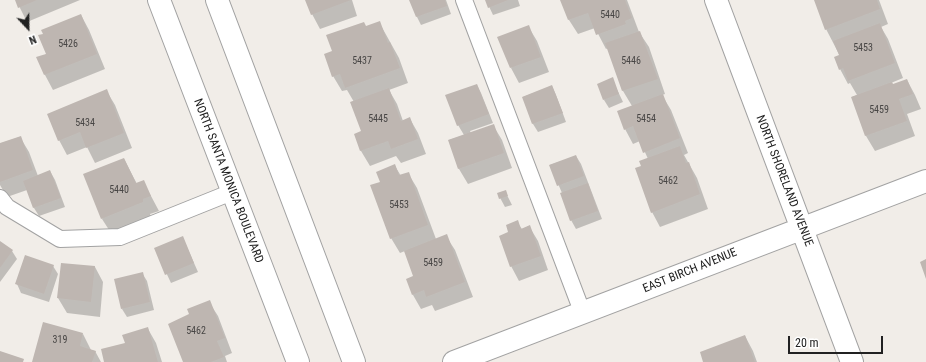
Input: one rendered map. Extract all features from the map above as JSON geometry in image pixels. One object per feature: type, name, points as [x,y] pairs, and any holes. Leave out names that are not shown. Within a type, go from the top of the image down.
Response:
[{"type":"street","name":"NORTH SANTA MONICA BOULEVARD","points":[[159,0],[298,362]]},
{"type":"street","points":[[217,0],[354,362]]},
{"type":"street","name":"NORTH SHORELAND AVENUE","points":[[716,0],[852,362]]},
{"type":"street","name":"EAST BIRCH AVENUE","points":[[454,362],[583,314],[801,228],[926,181]]},
{"type":"lane","points":[[464,0],[583,314]]},
{"type":"lane","points":[[0,198],[7,207],[60,239],[113,238],[120,237],[232,192]]},
{"type":"building","points":[[15,0],[37,0],[18,8]]},
{"type":"building","points":[[305,0],[351,0],[311,15]]},
{"type":"building","points":[[409,0],[445,0],[447,6],[416,17]]},
{"type":"building","points":[[485,0],[508,0],[488,8]]},
{"type":"building","points":[[560,0],[625,0],[632,18],[625,21],[626,24],[596,35],[588,13],[568,20]]},
{"type":"building","points":[[814,0],[877,0],[880,9],[825,30]]},
{"type":"building","points":[[81,14],[97,54],[44,75],[36,57],[46,54],[38,35],[43,34],[41,30]]},
{"type":"building","points":[[380,21],[388,43],[390,42],[400,68],[345,88],[340,74],[332,77],[324,54],[332,51],[326,35],[364,22],[366,26]]},
{"type":"building","points":[[880,23],[895,63],[848,81],[843,68],[839,70],[834,57],[839,55],[833,41]]},
{"type":"building","points":[[529,25],[541,57],[510,68],[497,37]]},
{"type":"building","points":[[640,31],[658,79],[622,91],[605,43]]},
{"type":"building","points":[[613,77],[619,94],[603,100],[597,84]]},
{"type":"building","points":[[907,79],[913,94],[899,99],[907,121],[865,136],[851,97],[892,82],[893,84]]},
{"type":"building","points":[[477,84],[489,114],[457,126],[445,95]]},
{"type":"building","points":[[552,85],[563,113],[532,124],[522,97]]},
{"type":"building","points":[[389,88],[401,121],[410,117],[418,139],[391,149],[388,141],[360,151],[354,134],[361,131],[350,102]]},
{"type":"building","points":[[107,89],[124,133],[86,148],[80,132],[58,141],[47,114]]},
{"type":"building","points":[[663,94],[680,138],[643,153],[633,126],[624,130],[617,111]]},
{"type":"building","points":[[494,124],[504,153],[458,169],[448,140]]},
{"type":"building","points":[[21,136],[33,170],[0,182],[0,143]]},
{"type":"building","points":[[680,146],[686,163],[689,162],[700,194],[651,213],[635,168],[641,166],[639,161]]},
{"type":"building","points":[[576,155],[584,176],[557,186],[549,165]]},
{"type":"building","points":[[124,158],[136,183],[144,180],[151,196],[143,199],[143,202],[101,219],[83,174]]},
{"type":"building","points":[[395,164],[399,175],[409,172],[428,225],[390,239],[370,185],[380,182],[376,172]]},
{"type":"building","points":[[50,170],[61,198],[33,208],[23,181]]},
{"type":"building","points":[[588,183],[598,211],[570,221],[560,193]]},
{"type":"building","points":[[506,190],[508,196],[499,199],[497,193]]},
{"type":"building","points":[[518,220],[521,229],[530,225],[541,256],[510,267],[499,236],[508,232],[506,225]]},
{"type":"building","points":[[447,234],[465,282],[426,297],[424,290],[412,295],[406,279],[413,276],[404,251]]},
{"type":"building","points":[[183,236],[194,263],[165,275],[154,248]]},
{"type":"building","points":[[0,241],[13,250],[0,268]]},
{"type":"building","points":[[25,255],[54,265],[44,294],[15,284]]},
{"type":"building","points":[[926,259],[926,279],[920,262]]},
{"type":"building","points":[[61,263],[95,266],[91,302],[57,298]]},
{"type":"building","points":[[143,272],[150,302],[121,309],[114,279]]},
{"type":"building","points":[[210,300],[225,338],[217,341],[224,357],[211,362],[183,362],[168,324],[189,314],[187,309]]},
{"type":"building","points":[[43,322],[83,333],[80,346],[96,351],[92,362],[32,362]]},
{"type":"building","points":[[148,327],[158,362],[104,362],[101,349],[125,343],[122,335]]},
{"type":"building","points":[[745,335],[755,362],[703,362],[700,352]]},
{"type":"building","points":[[0,351],[24,359],[23,362],[0,362]]}]
